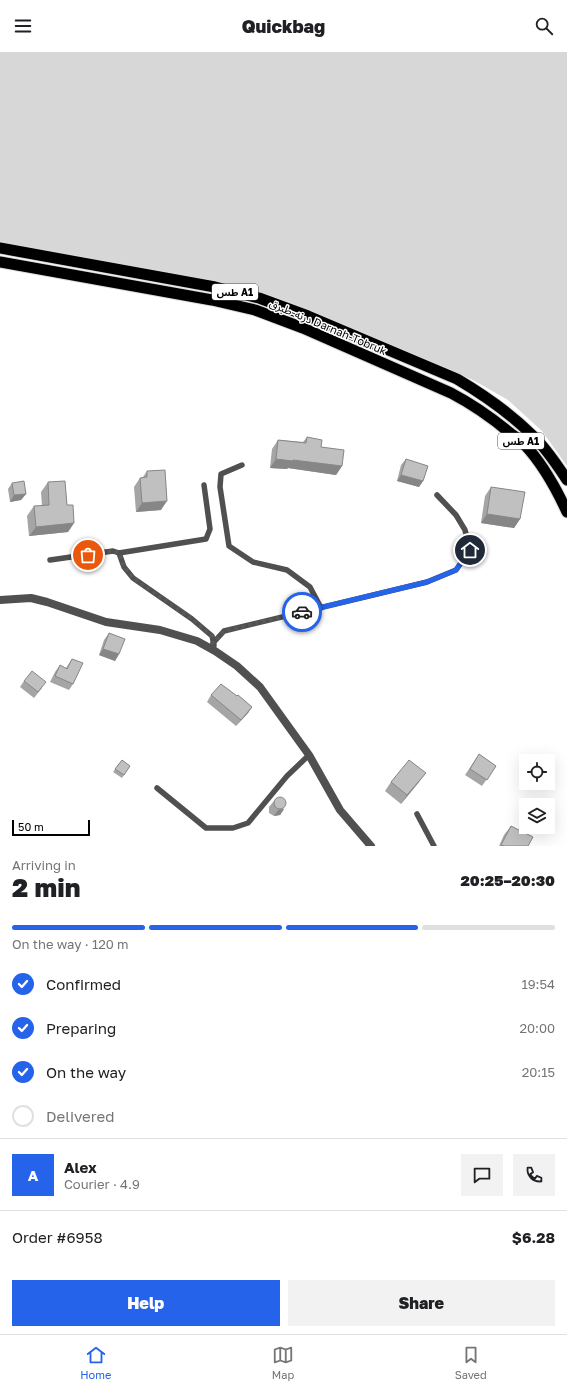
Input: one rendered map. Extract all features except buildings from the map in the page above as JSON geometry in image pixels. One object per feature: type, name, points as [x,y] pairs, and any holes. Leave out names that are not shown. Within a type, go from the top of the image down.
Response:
[{"type":"highway","name":"درنه-طبرق Darnah-Tobruk","points":[[0,248],[214,287],[259,298],[308,316],[457,379],[476,390],[512,417],[534,437],[553,459],[567,480]]},
{"type":"highway","name":"درنه-طبرق Darnah-Tobruk","points":[[0,262],[212,300],[255,310],[303,328],[437,387],[468,402],[501,425],[524,444],[540,464],[567,512]]},
{"type":"street","points":[[0,600],[31,598],[48,602],[106,622],[160,630],[214,647],[238,666],[260,687],[309,755],[340,810],[370,846]]},
{"type":"lane","points":[[242,465],[221,474],[220,487],[229,546],[253,562],[287,570],[310,587],[321,608]]},
{"type":"lane","points":[[50,560],[113,551],[119,553],[206,539],[210,529],[204,485]]},
{"type":"lane","points":[[214,647],[224,631],[427,582],[456,570],[470,550],[465,530],[456,515],[436,496]]},
{"type":"lane","points":[[119,553],[124,567],[133,578],[192,619],[212,636],[214,647]]},
{"type":"lane","points":[[157,788],[206,828],[233,828],[248,823],[287,776],[309,755]]},
{"type":"lane","points":[[417,814],[434,846]]},
{"type":"shaded area","points":[[0,52],[567,52],[567,466],[542,431],[508,400],[473,380],[303,311],[0,244]]},
{"type":"way so far","points":[[88,555],[113,551],[119,553],[124,567],[133,578],[192,619],[212,636],[213,643],[224,631],[302,612]]},
{"type":"route","points":[[302,612],[427,582],[456,570],[470,550]]}]
